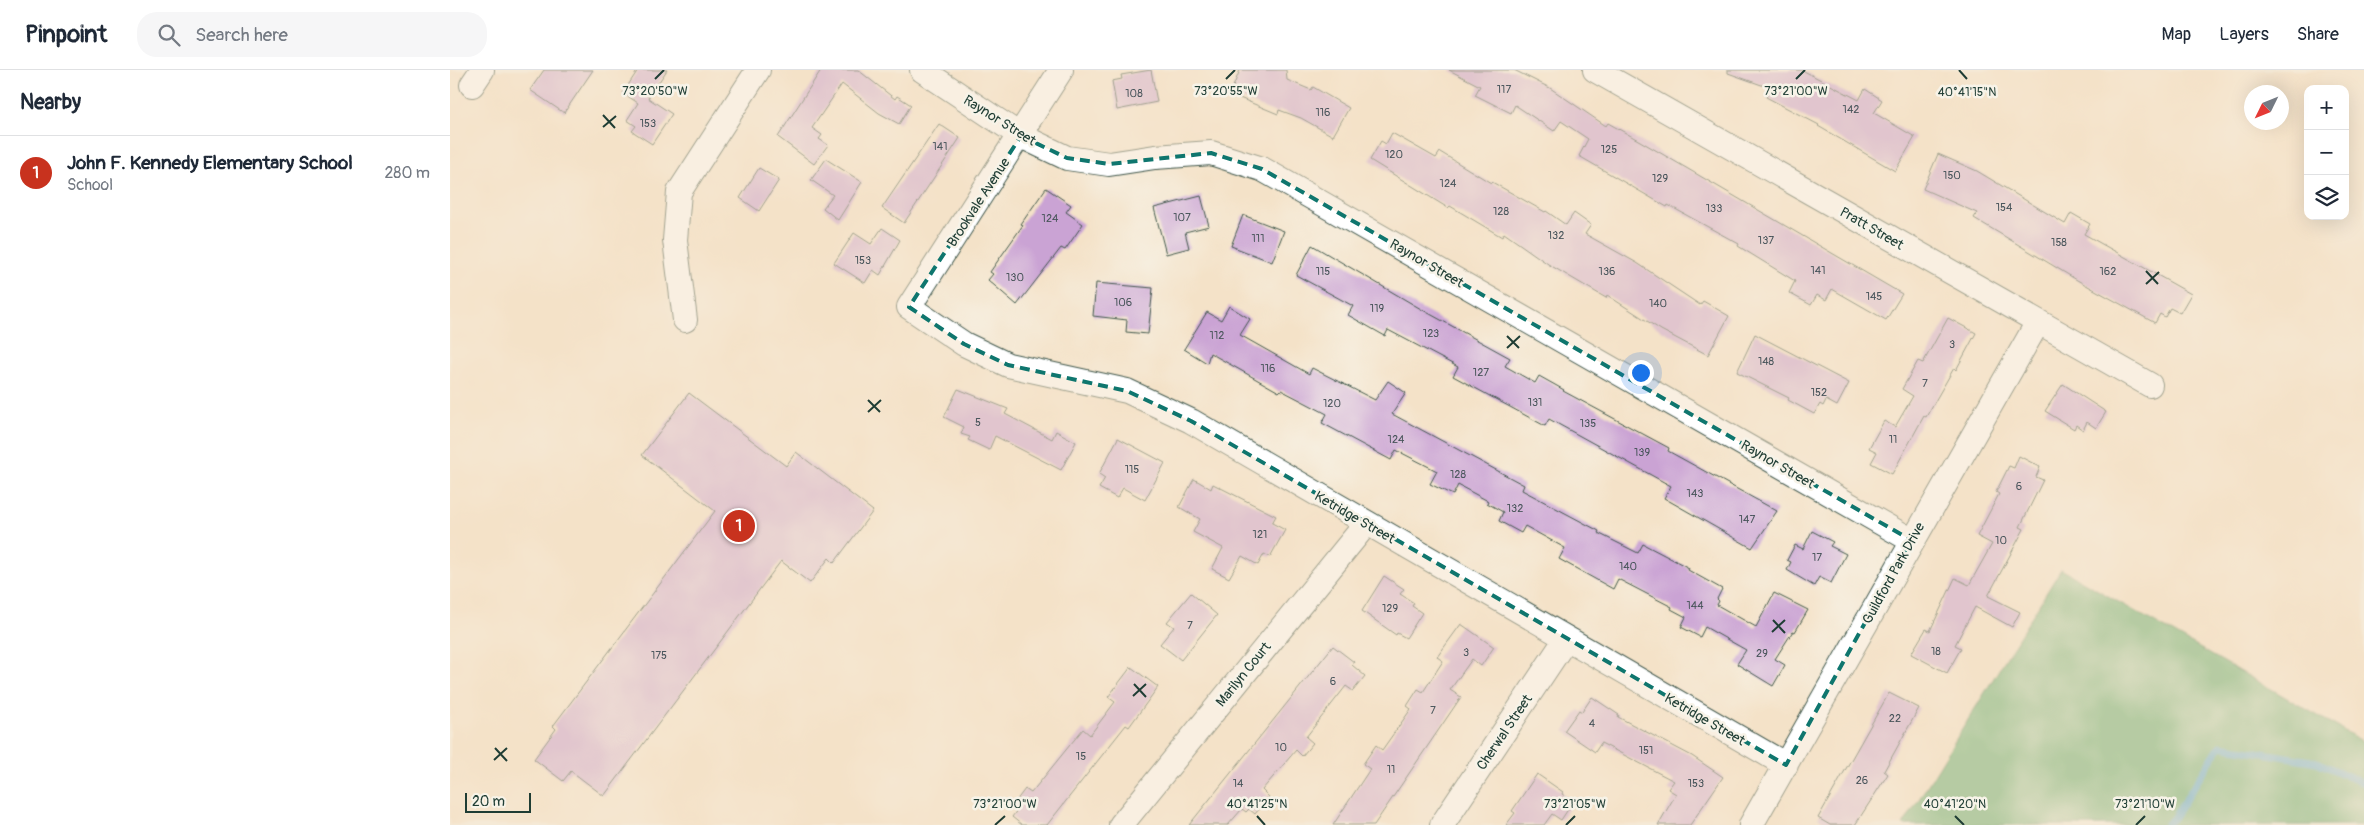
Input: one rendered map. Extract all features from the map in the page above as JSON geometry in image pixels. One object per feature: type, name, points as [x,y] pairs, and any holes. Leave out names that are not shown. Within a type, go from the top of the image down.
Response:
[{"type":"street","points":[[685,320],[675,240],[679,192],[758,70]]},
{"type":"street","name":"Raynor Street","points":[[922,70],[1021,136],[1067,158],[1109,164],[1155,156],[1211,153],[1262,168],[1912,540]]},
{"type":"street","name":"Brookvale Avenue","points":[[909,307],[1021,136],[1061,70]]},
{"type":"street","name":"Pratt Street","points":[[1595,70],[2150,385]]},
{"type":"street","name":"Ketridge Street","points":[[909,307],[964,344],[1008,366],[1127,391],[1183,417],[1786,765]]},
{"type":"street","name":"Guildford Park Drive","points":[[1751,825],[2038,322]]},
{"type":"street","name":"Marilyn Court","points":[[1121,825],[1366,524]]},
{"type":"street","name":"Cherwal Street","points":[[1442,825],[1566,639]]},
{"type":"highlighted area","points":[[1021,136],[1067,158],[1109,164],[1211,153],[1262,169],[1911,540],[1786,765],[1191,421],[1127,391],[1008,365],[964,344],[909,307]]},
{"type":"green space","points":[[2061,569],[2364,742],[2364,825],[1903,825]]},
{"type":"building","points":[[544,70],[593,70],[564,113],[530,90]]},
{"type":"building","points":[[638,70],[667,70],[648,98],[672,114],[652,144],[632,131],[636,126],[627,120],[638,103],[623,93]]},
{"type":"building","points":[[821,70],[858,70],[895,99],[897,96],[911,105],[899,124],[879,113],[842,84],[812,128],[822,135],[819,139],[828,145],[814,164],[778,137]]},
{"type":"building","points":[[1151,70],[1157,102],[1117,110],[1112,81],[1122,79],[1121,75]]},
{"type":"building","points":[[1240,70],[1286,70],[1287,80],[1311,90],[1313,87],[1349,108],[1333,136],[1301,118],[1279,110],[1278,114],[1230,94]]},
{"type":"building","points":[[1449,70],[1514,70],[1550,88],[1606,126],[1608,123],[1640,141],[1902,294],[1886,320],[1832,289],[1826,300],[1817,295],[1811,305],[1789,293],[1795,281],[1738,246],[1739,244],[1668,205],[1667,207],[1579,156],[1588,139],[1561,121],[1554,131],[1515,105],[1511,113],[1475,95],[1480,86]]},
{"type":"building","points":[[1728,70],[1802,70],[1859,100],[1865,89],[1882,100],[1874,113],[1915,137],[1895,171],[1819,125],[1766,97],[1770,88],[1728,73]]},
{"type":"building","points":[[939,124],[960,138],[904,223],[882,208]]},
{"type":"building","points":[[1392,133],[1436,158],[1440,152],[1491,183],[1546,211],[1566,225],[1574,213],[1591,225],[1585,234],[1637,263],[1700,305],[1703,301],[1729,316],[1708,355],[1661,330],[1607,295],[1606,298],[1548,264],[1504,233],[1502,237],[1450,206],[1448,208],[1370,160],[1381,141],[1386,144]]},
{"type":"building","points":[[1938,154],[1977,171],[2065,224],[2071,213],[2090,224],[2084,234],[2191,294],[2180,313],[2170,308],[2165,317],[2160,314],[2155,323],[2077,280],[1974,218],[1977,213],[1923,189]]},
{"type":"building","points":[[826,159],[862,182],[838,220],[823,208],[833,195],[811,180]]},
{"type":"building","points":[[759,168],[779,180],[759,211],[740,198]]},
{"type":"building","points":[[1046,188],[1071,205],[1066,212],[1083,224],[1065,250],[1061,248],[1017,305],[988,280],[993,274],[990,272]]},
{"type":"building","points":[[1201,196],[1209,226],[1185,232],[1189,248],[1166,254],[1154,208]]},
{"type":"building","points":[[1243,215],[1284,231],[1272,262],[1231,246]]},
{"type":"building","points":[[882,228],[900,240],[880,275],[873,270],[865,283],[834,263],[854,233],[871,244]]},
{"type":"building","points":[[1312,245],[1421,309],[1510,358],[1505,366],[1535,383],[1539,376],[1669,448],[1668,451],[1777,511],[1752,548],[1664,498],[1671,486],[1549,419],[1545,426],[1453,376],[1458,367],[1388,330],[1385,336],[1348,315],[1353,306],[1296,275]]},
{"type":"building","points":[[1096,283],[1153,288],[1148,334],[1126,332],[1127,320],[1093,316]]},
{"type":"building","points":[[1229,306],[1250,319],[1240,335],[1309,374],[1312,368],[1375,400],[1388,381],[1406,393],[1392,414],[1524,485],[1522,490],[1599,531],[1598,533],[1638,553],[1643,544],[1689,568],[1688,570],[1722,589],[1717,599],[1719,601],[1717,605],[1756,627],[1774,593],[1808,610],[1795,632],[1793,631],[1775,659],[1785,665],[1773,686],[1737,664],[1746,650],[1705,627],[1700,637],[1681,627],[1686,617],[1671,609],[1672,607],[1618,579],[1613,589],[1559,559],[1565,548],[1525,526],[1521,533],[1499,521],[1503,512],[1487,503],[1488,501],[1458,485],[1453,495],[1430,484],[1437,471],[1396,450],[1391,460],[1322,423],[1327,414],[1281,390],[1279,392],[1210,353],[1207,363],[1184,349],[1207,312],[1221,320]]},
{"type":"building","points":[[1948,318],[1976,333],[1956,370],[1954,368],[1926,417],[1924,416],[1892,474],[1871,463],[1877,452],[1869,448],[1884,421],[1895,427],[1913,396],[1902,389],[1918,361],[1923,363]]},
{"type":"building","points":[[1755,334],[1849,383],[1837,406],[1826,400],[1823,406],[1820,404],[1814,414],[1788,400],[1789,398],[1737,372]]},
{"type":"building","points":[[2063,384],[2106,412],[2096,428],[2087,422],[2083,430],[2076,425],[2074,429],[2045,411]]},
{"type":"building","points":[[958,389],[1008,409],[1005,414],[1052,439],[1056,431],[1076,442],[1061,470],[995,436],[989,450],[968,440],[970,437],[961,434],[964,427],[944,417]]},
{"type":"building","points":[[689,393],[786,466],[796,452],[873,511],[834,563],[829,558],[810,583],[781,561],[604,796],[571,771],[563,781],[534,759],[556,729],[553,726],[715,511],[642,455]]},
{"type":"building","points":[[1118,438],[1165,463],[1145,500],[1123,488],[1117,498],[1099,488],[1105,478],[1099,474]]},
{"type":"building","points":[[2019,456],[2040,467],[2036,477],[2043,480],[2020,527],[2024,529],[1988,596],[2020,612],[2012,627],[1975,607],[1955,645],[1961,648],[1947,673],[1911,654],[1926,629],[1930,631],[1955,578],[1969,585],[1992,544],[1977,536],[1999,494],[1996,492],[2009,466],[2014,468]]},
{"type":"building","points":[[1194,479],[1211,489],[1213,484],[1276,516],[1272,523],[1285,530],[1270,557],[1264,554],[1258,565],[1242,556],[1229,578],[1212,569],[1223,548],[1193,532],[1200,519],[1179,507]]},
{"type":"building","points":[[1812,531],[1833,542],[1830,546],[1846,554],[1831,583],[1819,577],[1814,586],[1787,570],[1791,562],[1787,560],[1795,545],[1803,549]]},
{"type":"building","points":[[1384,576],[1404,589],[1400,594],[1414,603],[1412,606],[1422,613],[1406,638],[1397,633],[1396,635],[1362,611]]},
{"type":"building","points":[[1191,593],[1217,615],[1181,660],[1160,644],[1174,627],[1167,622]]},
{"type":"building","points":[[1461,624],[1494,647],[1481,666],[1472,659],[1450,690],[1461,697],[1374,825],[1333,825],[1370,769],[1363,764],[1376,745],[1382,750],[1411,709],[1407,706],[1418,689],[1423,692],[1443,661],[1437,657]]},
{"type":"building","points":[[1333,646],[1354,662],[1352,665],[1365,676],[1353,691],[1346,686],[1306,737],[1313,743],[1302,756],[1296,750],[1262,790],[1269,797],[1255,814],[1249,809],[1246,812],[1242,809],[1228,825],[1189,825]]},
{"type":"building","points":[[1131,667],[1158,687],[1129,727],[1126,725],[1047,825],[1022,825],[1012,817],[1018,809],[1013,805],[1025,789],[1031,793],[1083,729],[1090,735],[1115,702],[1108,697]]},
{"type":"building","points":[[1889,693],[1919,708],[1884,771],[1888,774],[1855,825],[1830,825],[1818,818]]},
{"type":"building","points":[[1592,697],[1619,715],[1618,717],[1692,756],[1723,777],[1690,825],[1658,825],[1676,794],[1668,789],[1674,781],[1601,743],[1595,752],[1564,731],[1579,710],[1582,712]]},
{"type":"building","points":[[1537,774],[1563,792],[1562,794],[1573,802],[1561,820],[1552,814],[1544,825],[1506,825],[1515,813],[1512,811]]},
{"type":"waterway","points":[[2167,825],[2220,746],[2317,762],[2361,782]]},
{"type":"place","name":"John F. Kennedy Elementary School","points":[[739,526]]}]
